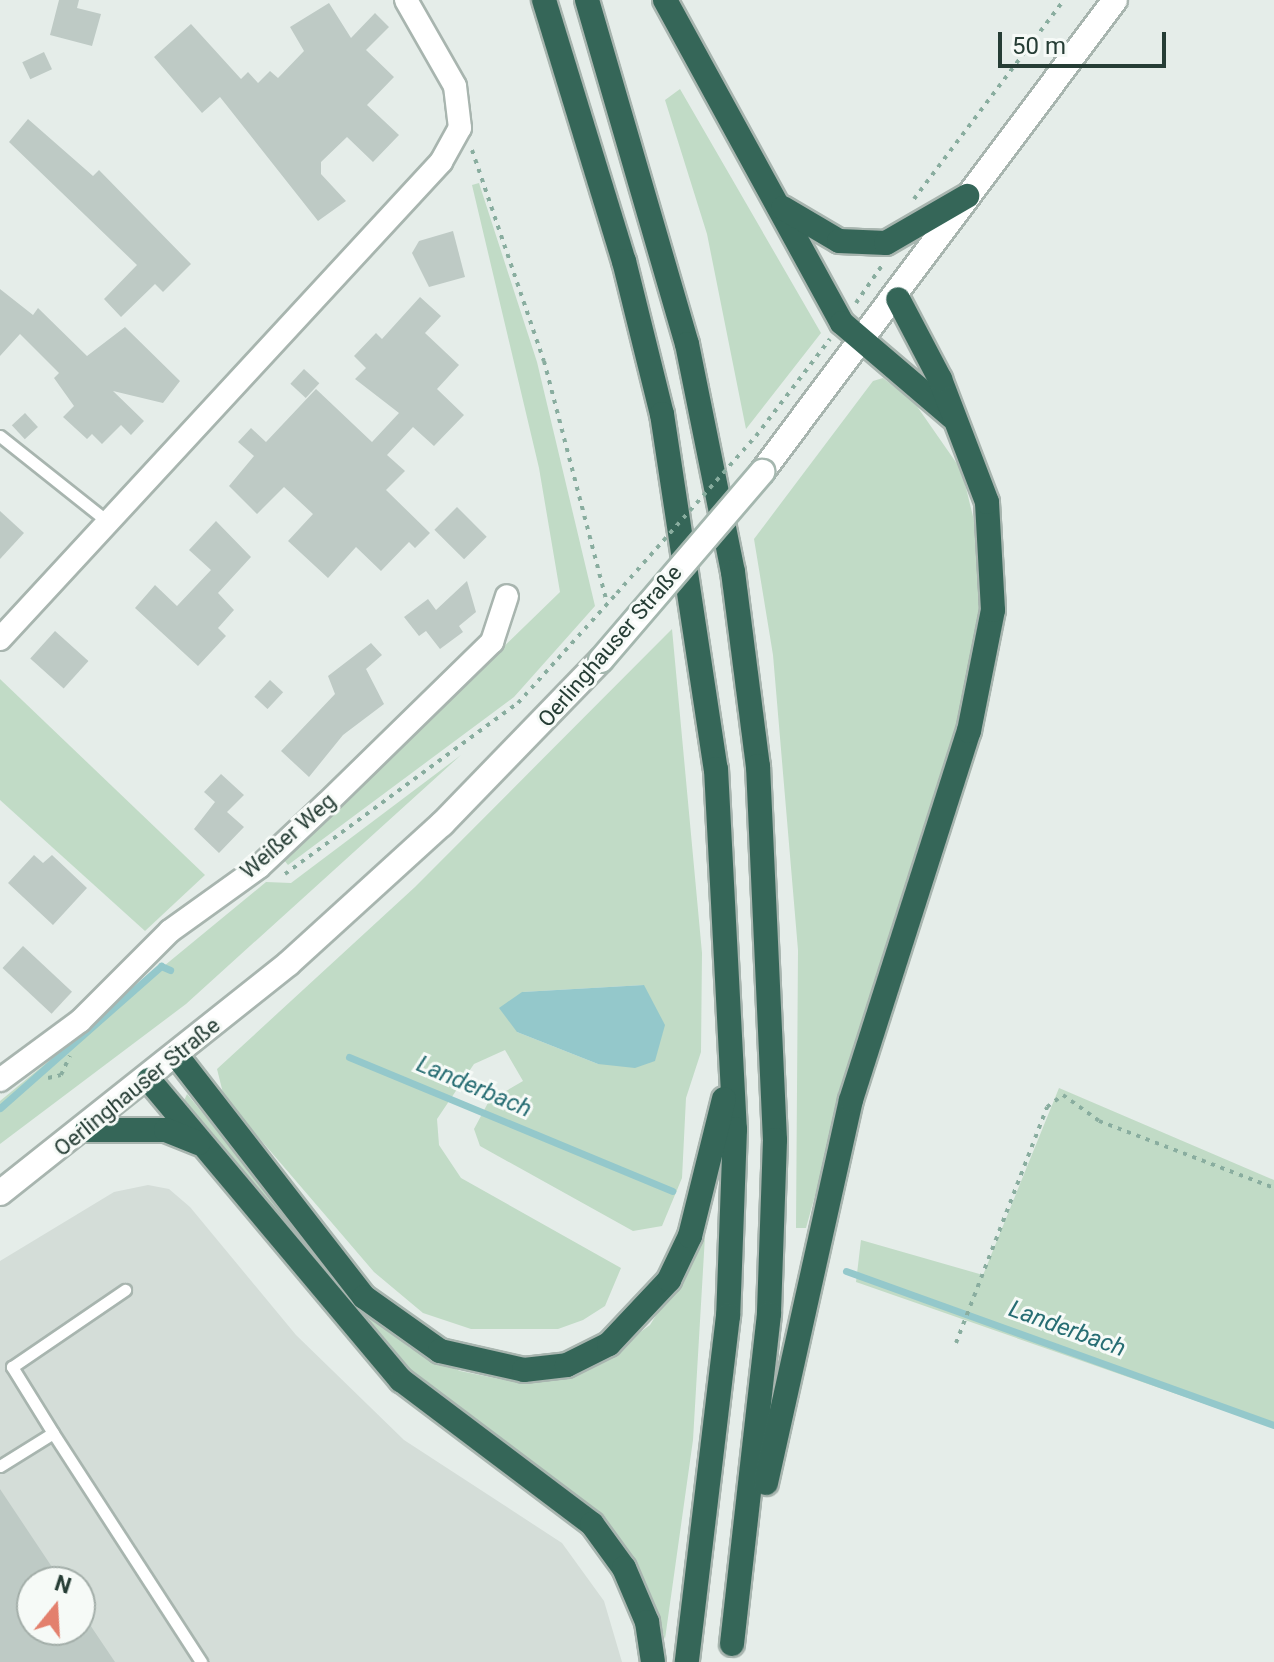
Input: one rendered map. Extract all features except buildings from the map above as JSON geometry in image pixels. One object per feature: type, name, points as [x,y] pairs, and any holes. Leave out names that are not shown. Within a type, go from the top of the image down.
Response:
[{"type":"highway","points":[[544,0],[612,217],[662,414],[716,769],[734,1050],[728,1316],[687,1662]]},
{"type":"highway","points":[[587,0],[687,344],[733,572],[758,766],[775,1140],[769,1314],[730,1653]]},
{"type":"highway","points":[[665,0],[842,323],[863,346],[952,417]]},
{"type":"highway","points":[[774,201],[812,230],[865,244],[906,234],[967,196]]},
{"type":"highway","points":[[730,1653],[851,1100],[983,678],[994,557],[987,502],[898,299]]},
{"type":"highway","points":[[177,1056],[364,1297],[440,1351],[524,1370],[567,1365],[609,1344],[669,1280],[693,1222],[734,1050]]},
{"type":"highway","points":[[149,1080],[401,1380],[592,1524],[630,1581],[647,1622],[653,1662]]},
{"type":"highway","points":[[87,1130],[166,1130],[205,1147]]},
{"type":"main road","name":"Oerlinghauser Straße","points":[[0,1193],[149,1080],[442,824],[601,660],[762,472],[863,346],[967,196],[1115,0]]},
{"type":"street","points":[[0,639],[441,162],[460,128],[455,86],[406,0]]},
{"type":"street","name":"Weißer Weg","points":[[0,1080],[80,1021],[170,931],[259,867],[327,803],[492,642],[507,596]]},
{"type":"lane","points":[[0,436],[108,522]]},
{"type":"lane","points":[[125,1290],[12,1367],[201,1662]]},
{"type":"lane","points":[[0,1466],[53,1433]]},
{"type":"path","points":[[460,128],[508,240],[607,603]]},
{"type":"path","points":[[286,875],[518,703],[756,436]]},
{"type":"path","points":[[48,1078],[68,1066],[67,1052]]},
{"type":"path","points":[[956,1343],[1047,1107],[1063,1095],[1099,1121],[1274,1188]]},
{"type":"shaded area","points":[[148,1185],[169,1189],[190,1207],[296,1335],[404,1440],[562,1543],[604,1601],[622,1662],[0,1662],[0,1261],[114,1192]]},
{"type":"green space","points":[[680,89],[821,333],[746,429],[707,234],[665,100]]},
{"type":"green space","points":[[479,183],[537,362],[595,606],[514,697],[288,865],[284,860],[560,592],[539,468],[472,185]]},
{"type":"green space","points":[[883,378],[914,402],[962,471],[981,550],[979,614],[957,734],[872,990],[806,1228],[796,1228],[798,950],[773,655],[754,539],[873,381]]},
{"type":"green space","points":[[672,629],[702,953],[701,1052],[686,1098],[682,1178],[662,1226],[633,1231],[480,1146],[474,1129],[489,1101],[523,1081],[505,1050],[474,1064],[437,1119],[439,1145],[461,1178],[621,1268],[605,1306],[583,1320],[558,1329],[471,1329],[423,1313],[374,1272],[224,1097],[217,1069],[415,887]],"holes":[[[644,985],[598,1064],[517,1032],[522,992]]]},
{"type":"green space","points":[[0,679],[205,875],[145,931],[0,800]]},
{"type":"green space","points":[[461,755],[186,1004],[0,1144],[0,1101],[266,882],[291,883]]},
{"type":"green space","points":[[1059,1088],[1274,1180],[1274,1428],[856,1282],[861,1240],[983,1275]]},
{"type":"green space","points":[[187,1094],[369,1315],[410,1348],[460,1371],[504,1380],[553,1376],[605,1358],[650,1325],[705,1236],[693,1440],[665,1639],[641,1573],[606,1522],[411,1372],[183,1103]]},
{"type":"water","points":[[644,985],[665,1025],[655,1061],[635,1068],[598,1064],[517,1032],[499,1008],[522,992]]},
{"type":"waterway","name":"Landerbach","points":[[0,1108],[161,966],[170,970]]},
{"type":"waterway","name":"Landerbach","points":[[349,1057],[672,1191]]},
{"type":"waterway","name":"Landerbach","points":[[846,1271],[1274,1425]]}]
